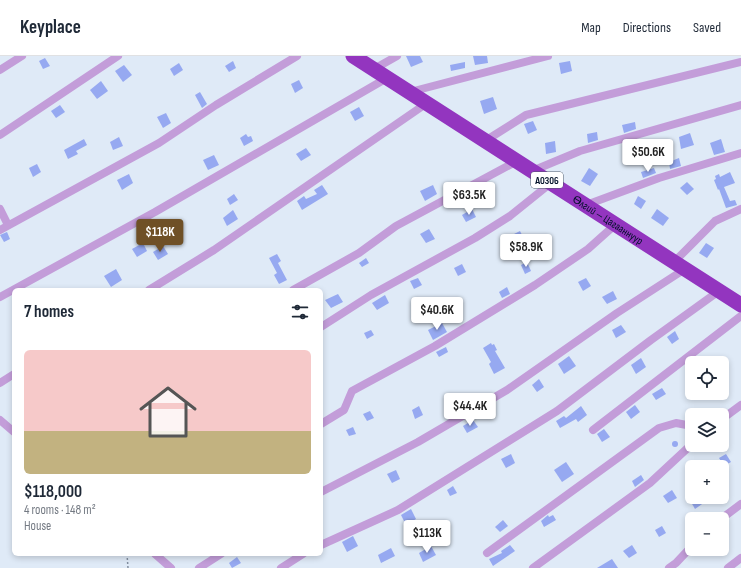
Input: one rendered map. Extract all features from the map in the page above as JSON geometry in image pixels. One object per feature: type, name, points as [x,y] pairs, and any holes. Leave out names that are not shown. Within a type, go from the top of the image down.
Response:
[{"type":"highway","name":"Өлгий — Цагааннуур","points":[[353,56],[680,265],[740,306]]},
{"type":"street","points":[[0,70],[22,56]]},
{"type":"street","points":[[0,135],[118,56]]},
{"type":"street","points":[[0,230],[159,143],[216,105],[297,56]]},
{"type":"street","points":[[374,69],[397,56]]},
{"type":"street","points":[[410,92],[548,56]]},
{"type":"street","points":[[485,141],[526,115],[741,62]]},
{"type":"street","points":[[16,288],[155,212],[387,78]]},
{"type":"street","points":[[152,288],[214,250],[427,103]]},
{"type":"street","points":[[532,170],[580,151],[741,105]]},
{"type":"street","points":[[586,205],[659,178],[741,153]]},
{"type":"street","points":[[297,288],[359,253],[396,226],[517,161]]},
{"type":"street","points":[[323,326],[371,295],[475,238],[510,216],[552,183]]},
{"type":"street","points":[[0,209],[8,225]]},
{"type":"street","points":[[323,491],[418,442],[506,390],[617,313],[680,265],[715,221],[741,209]]},
{"type":"street","points":[[323,423],[344,410],[352,391],[436,346],[535,285],[588,249],[616,224]]},
{"type":"street","points":[[0,297],[12,290]]},
{"type":"street","points":[[323,544],[398,510],[557,411],[719,291]]},
{"type":"street","points":[[593,430],[740,306]]},
{"type":"street","points":[[0,383],[12,375]]},
{"type":"street","points":[[729,414],[741,405]]},
{"type":"street","points":[[0,420],[12,430]]},
{"type":"street","points":[[487,553],[659,428],[676,423],[685,425]]},
{"type":"street","points":[[533,568],[650,483],[685,450]]},
{"type":"street","points":[[729,513],[741,504]]},
{"type":"street","points":[[669,568],[685,553]]},
{"type":"street","points":[[157,556],[171,568]]},
{"type":"street","points":[[199,568],[218,556]]},
{"type":"street","points":[[280,568],[300,556]]},
{"type":"street","points":[[728,568],[741,558]]},
{"type":"path","points":[[127,556],[128,568]]},
{"type":"building","points":[[406,56],[420,56],[423,62],[411,67]]},
{"type":"building","points":[[473,56],[487,56],[488,63],[475,65]]},
{"type":"building","points":[[45,58],[50,66],[43,69],[39,61]]},
{"type":"building","points":[[233,61],[236,68],[229,72],[225,66]]},
{"type":"building","points":[[570,61],[572,71],[561,74],[559,63]]},
{"type":"building","points":[[465,62],[465,68],[451,71],[450,65]]},
{"type":"building","points":[[179,63],[183,70],[174,76],[170,69]]},
{"type":"building","points":[[124,65],[132,75],[123,82],[115,71]]},
{"type":"building","points":[[299,80],[303,88],[295,93],[291,84]]},
{"type":"building","points":[[101,81],[108,91],[97,99],[90,90]]},
{"type":"building","points":[[200,92],[207,104],[202,108],[195,95]]},
{"type":"building","points":[[493,97],[497,109],[484,114],[480,101]]},
{"type":"building","points":[[60,105],[65,112],[56,118],[51,111]]},
{"type":"building","points":[[359,107],[364,116],[355,121],[350,112]]},
{"type":"building","points":[[166,113],[171,123],[163,128],[157,117]]},
{"type":"building","points":[[533,121],[537,130],[528,134],[524,124]]},
{"type":"building","points":[[635,122],[636,129],[624,133],[622,125]]},
{"type":"building","points":[[597,132],[598,140],[588,143],[587,134]]},
{"type":"building","points":[[690,133],[694,145],[681,149],[679,137]]},
{"type":"building","points":[[246,134],[248,137],[251,136],[253,141],[244,146],[240,138]]},
{"type":"building","points":[[119,137],[123,146],[113,150],[110,142]]},
{"type":"building","points":[[84,139],[87,145],[76,151],[78,154],[68,159],[64,150]]},
{"type":"building","points":[[721,139],[725,152],[714,155],[710,143]]},
{"type":"building","points":[[555,141],[556,152],[546,154],[545,143]]},
{"type":"building","points":[[306,148],[311,155],[301,161],[296,154]]},
{"type":"building","points":[[214,155],[219,165],[208,170],[203,160]]},
{"type":"building","points":[[679,158],[681,166],[670,169],[669,162]]},
{"type":"building","points":[[37,164],[41,172],[33,177],[29,168]]},
{"type":"building","points":[[589,168],[598,174],[590,186],[581,181]]},
{"type":"building","points":[[654,168],[656,173],[643,178],[641,172]]},
{"type":"building","points":[[730,172],[735,183],[724,187],[730,201],[735,200],[737,205],[726,208],[714,180],[716,179],[715,176],[719,174],[720,177]]},
{"type":"building","points":[[129,174],[133,183],[122,190],[117,180]]},
{"type":"building","points":[[687,182],[694,189],[687,195],[680,188]]},
{"type":"building","points":[[322,185],[328,194],[302,210],[297,201],[304,196],[306,199],[317,194],[314,190]]},
{"type":"building","points":[[433,185],[437,194],[425,201],[420,191]]},
{"type":"building","points":[[234,194],[238,200],[230,205],[227,199]]},
{"type":"building","points":[[638,196],[646,201],[641,209],[634,204]]},
{"type":"building","points":[[472,209],[476,217],[466,222],[462,215]]},
{"type":"building","points":[[657,209],[669,218],[663,226],[651,218]]},
{"type":"building","points":[[233,210],[238,219],[227,226],[223,218]]},
{"type":"building","points":[[429,229],[435,239],[426,243],[420,234]]},
{"type":"building","points":[[520,231],[524,239],[514,244],[510,236]]},
{"type":"building","points":[[7,232],[10,239],[4,242],[0,235]]},
{"type":"building","points":[[143,243],[147,251],[137,257],[132,249]]},
{"type":"building","points":[[706,243],[714,248],[707,258],[699,253]]},
{"type":"building","points":[[163,246],[168,254],[158,260],[153,252]]},
{"type":"building","points":[[277,254],[281,261],[278,263],[287,280],[279,284],[274,275],[277,273],[269,258]]},
{"type":"building","points":[[366,258],[369,263],[362,267],[359,263]]},
{"type":"building","points":[[527,262],[531,271],[525,274],[521,265]]},
{"type":"building","points":[[462,264],[466,272],[458,276],[454,268]]},
{"type":"building","points":[[116,269],[122,280],[111,287],[104,276]]},
{"type":"building","points":[[418,278],[422,285],[414,289],[410,281]]},
{"type":"building","points":[[586,278],[591,286],[583,291],[578,282]]},
{"type":"building","points":[[507,287],[510,294],[502,298],[499,292]]},
{"type":"building","points":[[613,291],[617,299],[607,304],[602,297]]},
{"type":"building","points":[[338,294],[343,302],[331,308],[325,300]]},
{"type":"building","points":[[385,295],[389,303],[377,310],[372,303]]},
{"type":"building","points":[[442,323],[447,332],[433,340],[428,330]]},
{"type":"building","points":[[621,325],[626,332],[616,338],[612,330]]},
{"type":"building","points":[[371,330],[374,335],[367,339],[364,333]]},
{"type":"building","points":[[675,331],[679,339],[672,344],[667,337]]},
{"type":"building","points":[[491,343],[492,345],[494,344],[497,350],[495,351],[505,368],[494,374],[489,364],[491,362],[483,348]]},
{"type":"building","points":[[446,347],[448,352],[439,357],[436,352]]},
{"type":"building","points":[[569,356],[576,366],[564,374],[558,364]]},
{"type":"building","points":[[641,358],[646,367],[636,374],[631,365]]},
{"type":"building","points":[[539,379],[544,387],[537,392],[532,385]]},
{"type":"building","points":[[662,388],[666,394],[656,400],[652,394]]},
{"type":"building","points":[[635,405],[640,412],[631,419],[626,412]]},
{"type":"building","points":[[419,406],[423,415],[415,419],[412,410]]},
{"type":"building","points":[[581,406],[587,415],[578,422],[576,419],[560,428],[556,421],[564,416],[566,418]]},
{"type":"building","points":[[370,411],[374,418],[367,421],[363,414]]},
{"type":"building","points":[[473,420],[478,427],[467,433],[463,426]]},
{"type":"building","points":[[353,427],[356,434],[349,436],[346,430]]},
{"type":"building","points":[[604,429],[610,437],[602,442],[597,434]]},
{"type":"building","points":[[675,441],[678,444],[675,447],[672,444]]},
{"type":"building","points":[[511,454],[515,463],[506,468],[501,459]]},
{"type":"building","points":[[726,454],[731,462],[729,463],[729,460],[720,460],[719,458]]},
{"type":"building","points":[[566,462],[574,474],[562,482],[554,470]]},
{"type":"building","points":[[396,470],[400,479],[392,483],[387,474]]},
{"type":"building","points":[[641,475],[644,480],[635,487],[632,481]]},
{"type":"building","points":[[453,486],[457,493],[450,496],[447,490]]},
{"type":"building","points":[[672,490],[677,498],[668,503],[663,496]]},
{"type":"building","points":[[692,504],[702,504],[695,509]]},
{"type":"building","points":[[411,509],[416,519],[406,525],[401,515]]},
{"type":"building","points":[[548,515],[549,517],[553,515],[556,520],[544,527],[541,521]]},
{"type":"building","points":[[503,520],[508,526],[500,532],[495,527]]},
{"type":"building","points":[[662,526],[666,533],[659,537],[655,530]]},
{"type":"building","points":[[353,536],[358,546],[347,552],[342,542]]},
{"type":"building","points":[[510,545],[515,551],[493,566],[489,559],[502,553],[501,551]]},
{"type":"building","points":[[632,545],[637,553],[629,558],[623,551]]},
{"type":"building","points":[[431,546],[436,555],[423,562],[419,553]]},
{"type":"building","points":[[391,548],[395,556],[381,563],[378,555]]},
{"type":"building","points":[[237,557],[241,563],[232,568],[229,563]]},
{"type":"building","points":[[612,559],[618,568],[597,568]]}]
